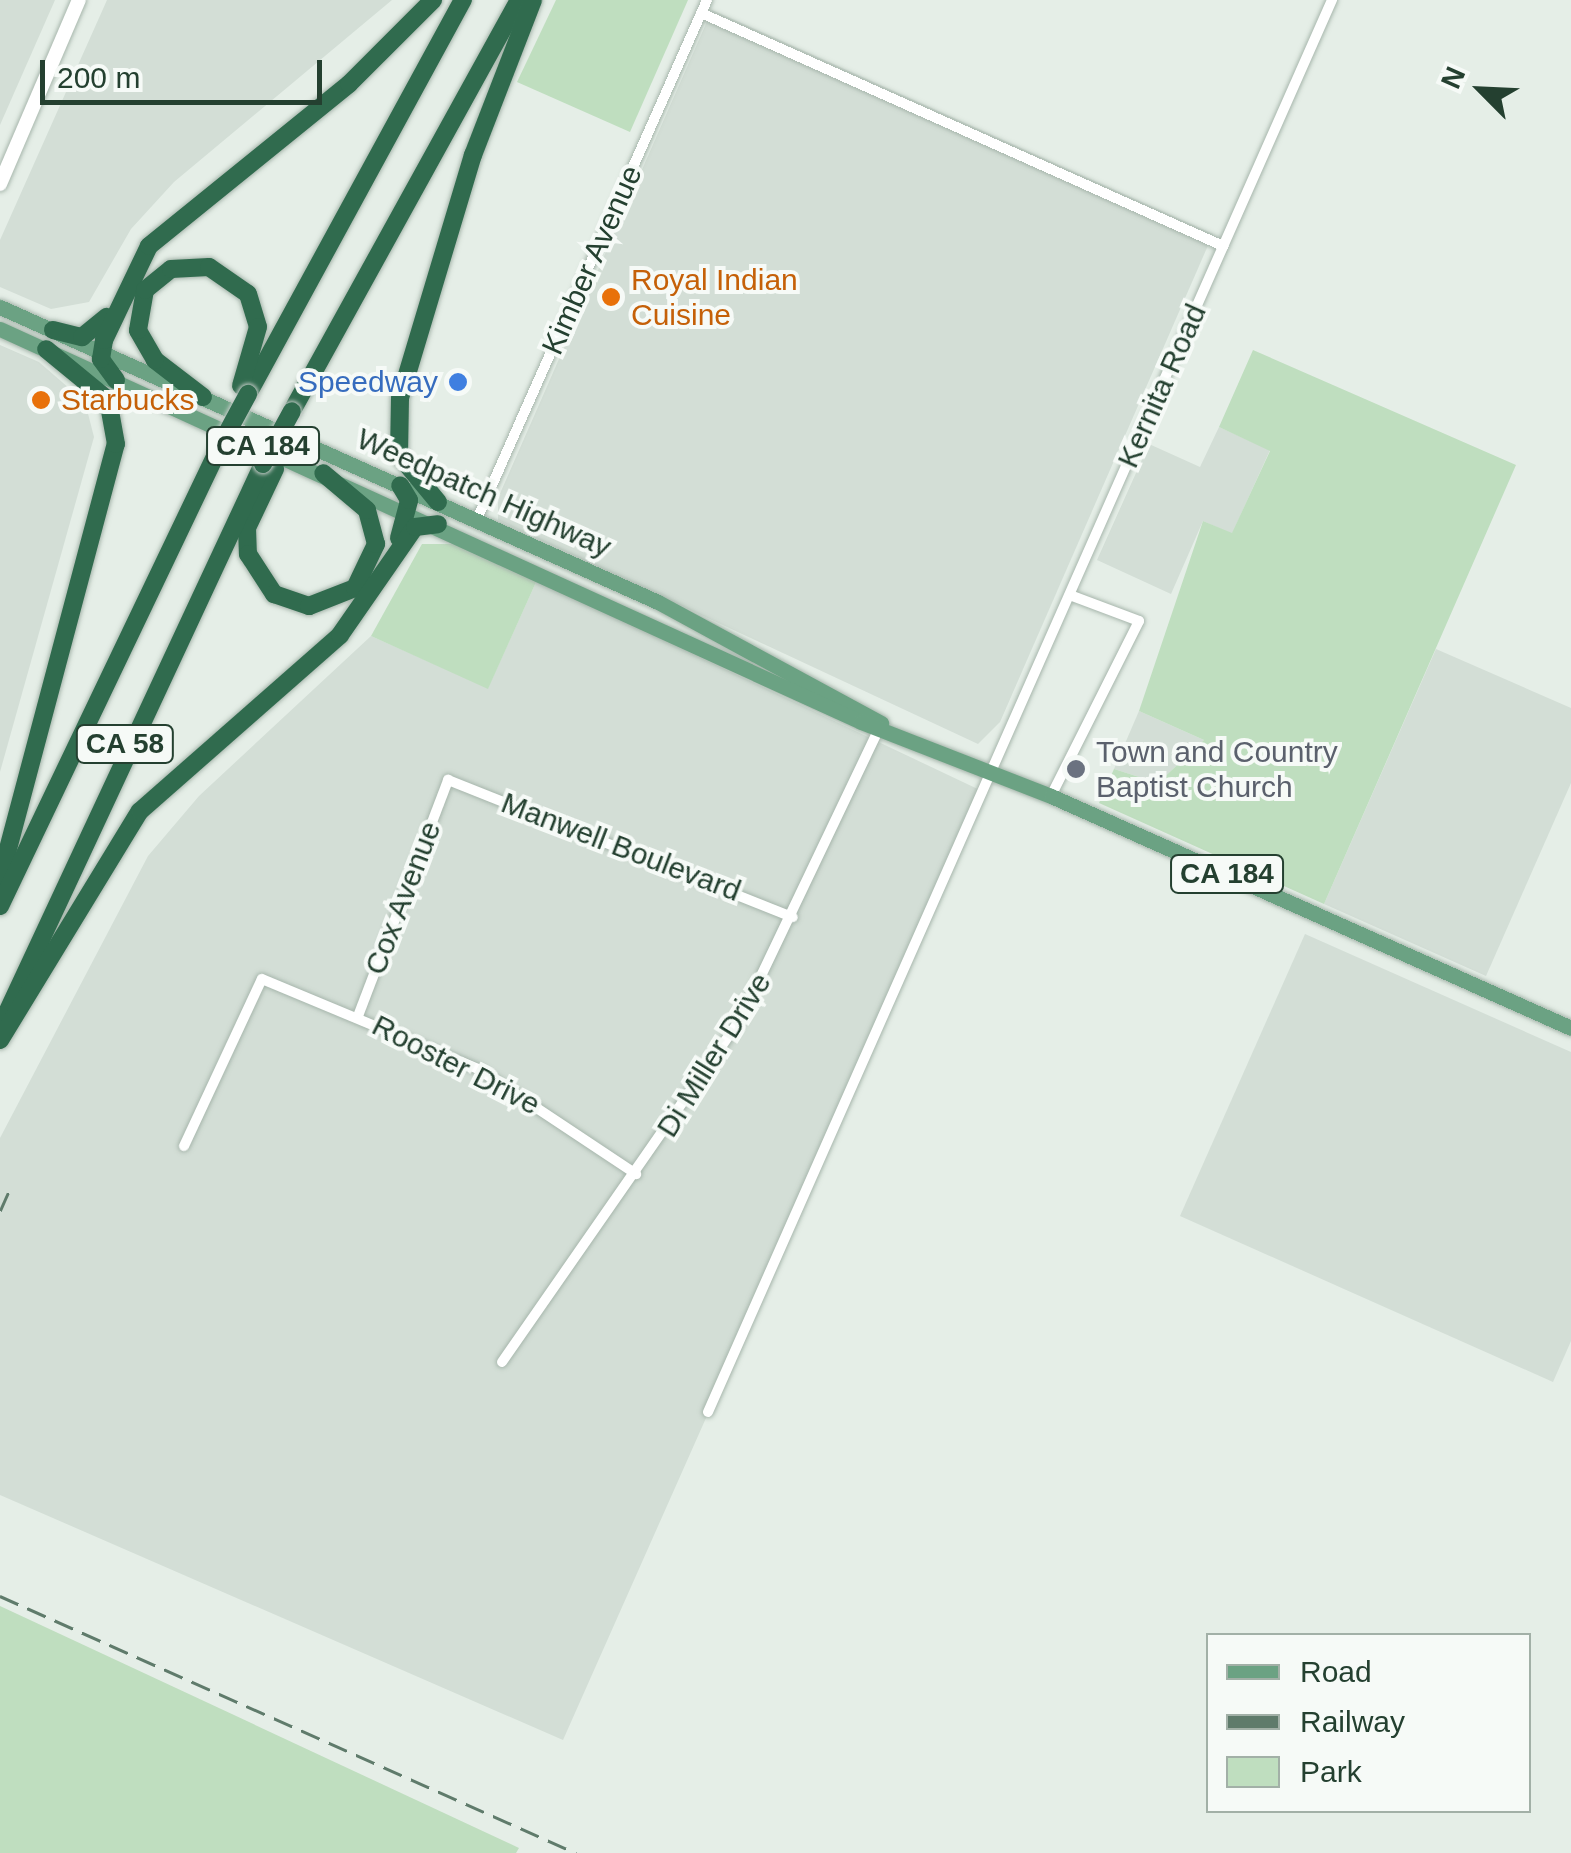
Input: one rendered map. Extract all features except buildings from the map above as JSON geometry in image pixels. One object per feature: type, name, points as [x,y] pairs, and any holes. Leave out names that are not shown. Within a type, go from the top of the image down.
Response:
[{"type":"highway","points":[[52,330],[90,334],[117,305],[166,229],[349,84],[433,0]]},
{"type":"highway","points":[[244,392],[463,0]]},
{"type":"highway","name":"CA 58","points":[[0,1029],[344,315],[519,0]]},
{"type":"highway","points":[[438,502],[400,455],[400,398],[472,155],[533,0]]},
{"type":"highway","points":[[203,397],[155,360],[138,330],[149,282],[183,266],[221,271],[254,305],[257,338],[244,392]]},
{"type":"highway","points":[[116,380],[102,352],[117,305]]},
{"type":"highway","points":[[0,879],[116,444],[108,400],[46,349]]},
{"type":"highway","name":"CA 58","points":[[0,906],[244,392]]},
{"type":"highway","points":[[269,466],[248,528],[248,554],[274,594],[309,606],[355,588],[376,544],[367,510],[322,472]]},
{"type":"highway","points":[[393,557],[409,511],[400,485]]},
{"type":"highway","points":[[0,1040],[140,811],[340,635],[414,527],[438,524]]},
{"type":"main road","points":[[0,184],[79,0]]},
{"type":"main road","name":"Weedpatch Highway","points":[[0,306],[477,519],[736,640],[881,723],[1571,1028]]},
{"type":"main road","name":"Weedpatch Highway","points":[[0,329],[438,524],[844,714],[881,723]]},
{"type":"street","name":"Kimber Avenue","points":[[477,519],[706,0]]},
{"type":"street","name":"Kernita Road","points":[[708,1412],[1332,0]]},
{"type":"street","points":[[701,13],[1223,246]]},
{"type":"street","points":[[1051,796],[1139,620],[1070,595]]},
{"type":"street","name":"Di Miller Drive","points":[[502,1362],[716,1060],[793,917],[881,723]]},
{"type":"street","name":"Manwell Boulevard","points":[[448,780],[793,917]]},
{"type":"street","name":"Cox Avenue","points":[[358,1016],[448,780]]},
{"type":"street","name":"Rooster Drive","points":[[184,1146],[262,979],[478,1069],[636,1174]]},
{"type":"shaded area","points":[[0,0],[55,0],[0,125]]},
{"type":"shaded area","points":[[107,0],[392,0],[174,182],[131,229],[89,302],[51,309],[0,287],[0,240]]},
{"type":"shaded area","points":[[712,10],[1213,234],[1000,722],[978,744],[498,520],[498,498]]},
{"type":"shaded area","points":[[0,345],[39,362],[85,402],[94,437],[0,772]]},
{"type":"shaded area","points":[[1219,427],[1270,450],[1232,534],[1203,521],[1171,594],[1097,560],[1149,444],[1200,467]]},
{"type":"shaded area","points":[[537,580],[984,792],[563,1740],[0,1495],[0,1138],[148,856],[199,796],[371,636],[488,688]]},
{"type":"shaded area","points":[[1436,649],[1571,708],[1571,783],[1486,976],[1324,904]]},
{"type":"shaded area","points":[[1139,711],[1204,740],[1158,783],[1114,769]]},
{"type":"shaded area","points":[[1305,934],[1571,1052],[1571,1341],[1553,1382],[1180,1216]]},
{"type":"green space","points":[[556,0],[688,0],[630,132],[517,82]]},
{"type":"green space","points":[[1253,350],[1516,465],[1324,904],[1099,803],[1114,769],[1158,783],[1204,740],[1139,711],[1203,521],[1232,533],[1270,451],[1219,427]]},
{"type":"green space","points":[[422,544],[456,544],[537,580],[488,689],[371,636]]},
{"type":"green space","points":[[0,1606],[519,1848],[516,1853],[0,1853]]},
{"type":"railway","points":[[0,1211],[9,1191]]},
{"type":"railway","points":[[0,1596],[576,1853]]},
{"type":"place","name":"Royal Indian Cuisine","points":[[611,297]]},
{"type":"place","name":"Speedway","points":[[458,382]]},
{"type":"place","name":"Starbucks","points":[[41,400]]},
{"type":"place","name":"Town and Country Baptist Church","points":[[1076,769]]}]
